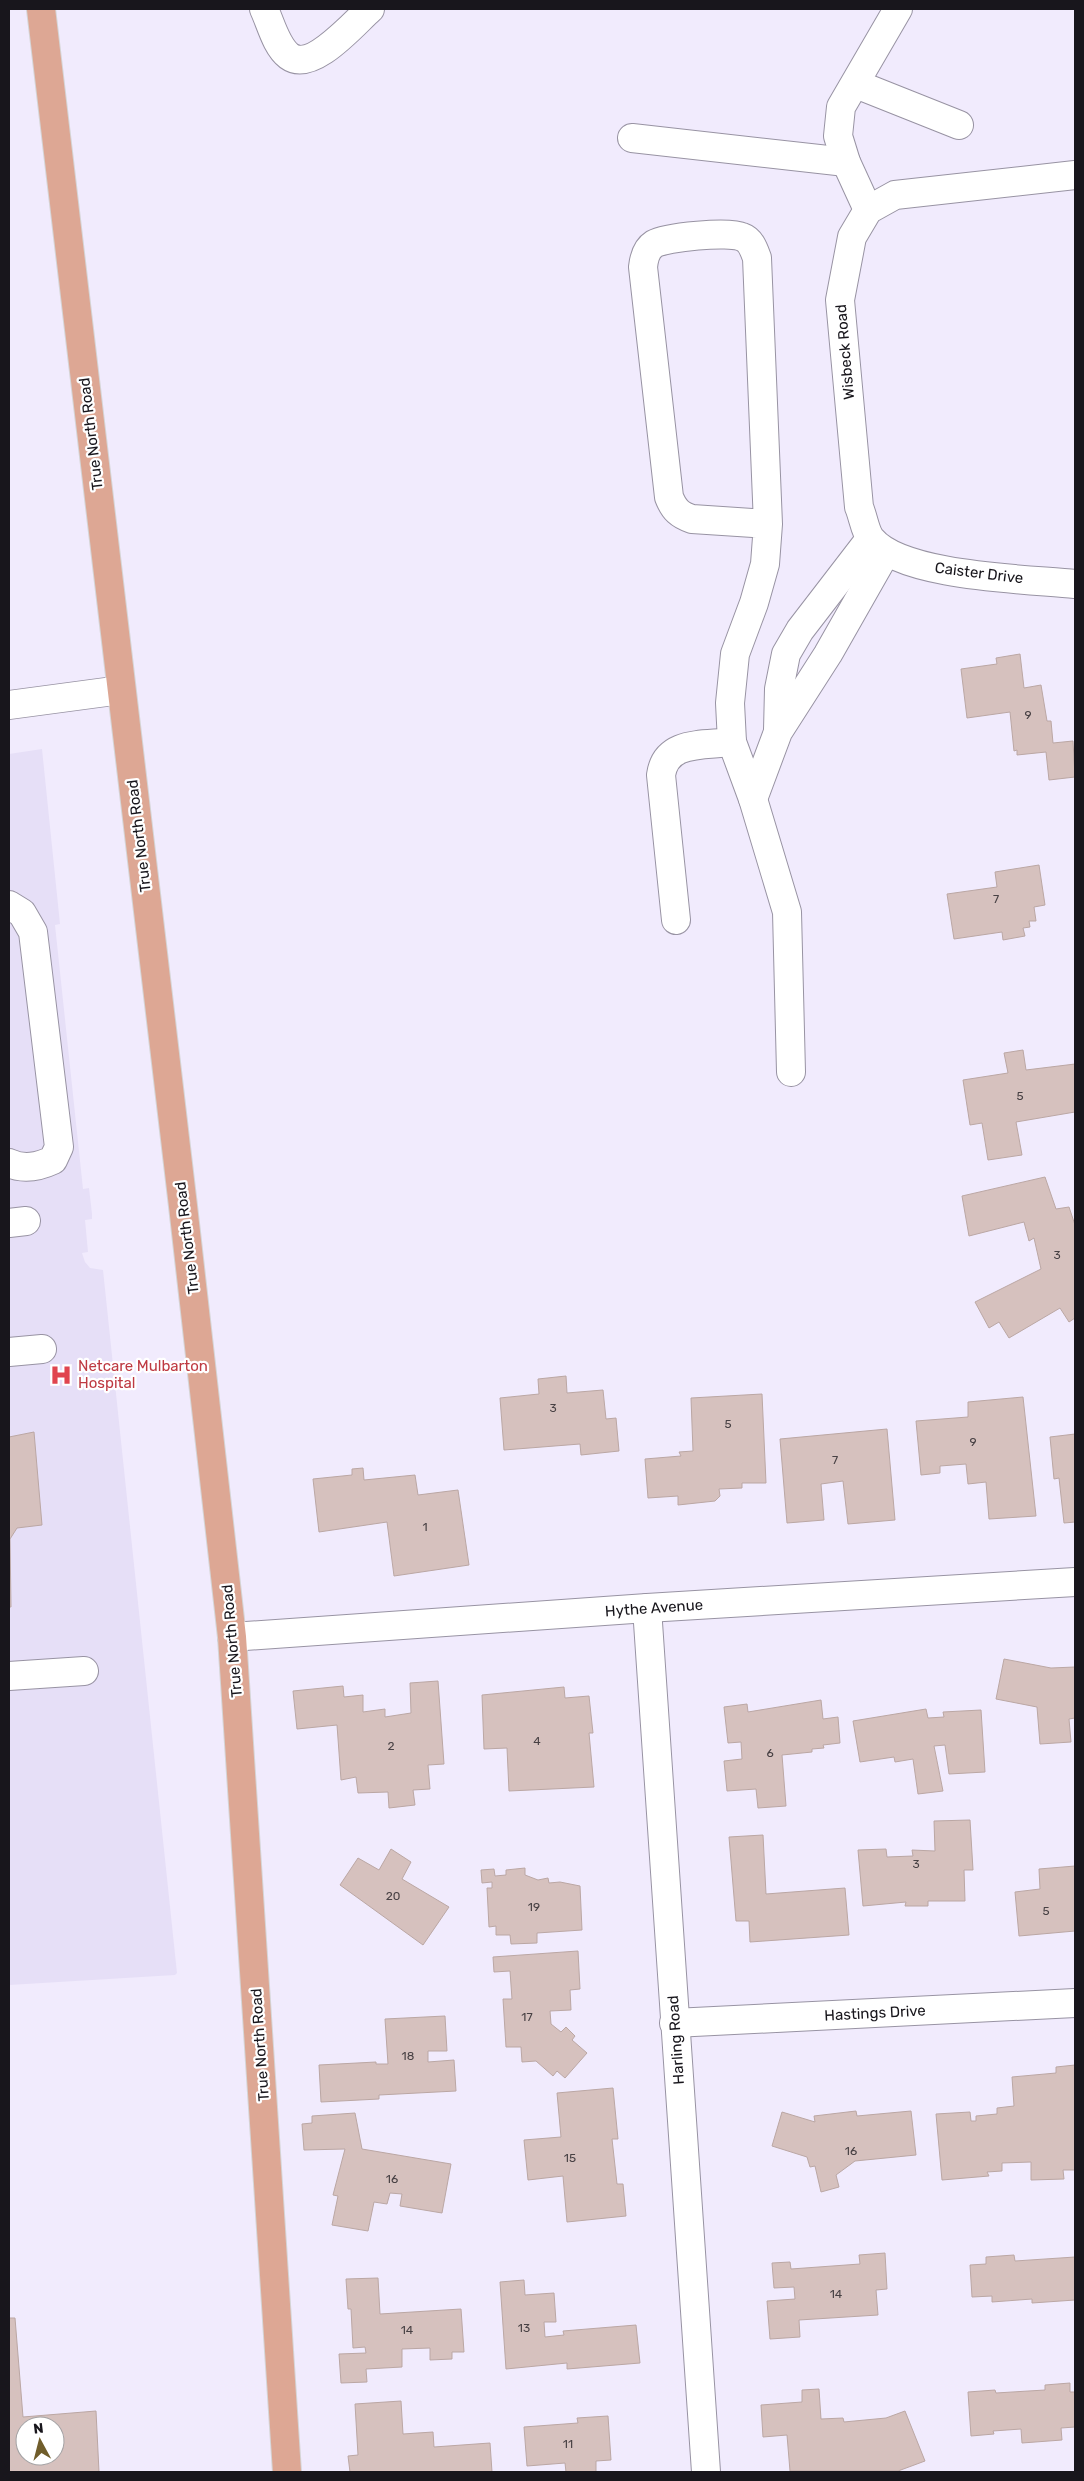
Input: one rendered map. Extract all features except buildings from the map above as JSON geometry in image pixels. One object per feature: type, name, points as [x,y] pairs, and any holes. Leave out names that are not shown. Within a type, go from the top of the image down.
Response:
[{"type":"main road","name":"True North Road","points":[[41,9],[232,1637],[287,2472]]},
{"type":"street","points":[[264,9],[280,46],[290,57],[305,61],[319,55],[370,9]]},
{"type":"street","points":[[868,210],[846,162],[838,136],[841,108],[898,9]]},
{"type":"street","points":[[856,84],[959,125]]},
{"type":"street","points":[[632,138],[846,162]]},
{"type":"street","name":"Wisbeck Road","points":[[878,545],[859,507],[840,300],[852,236],[868,210],[895,195],[1075,176]]},
{"type":"street","points":[[768,524],[692,519],[682,516],[673,508],[670,497],[643,267],[645,255],[653,244],[665,240],[730,234],[743,237],[753,245],[757,258],[768,524],[765,564],[754,604],[735,654],[730,703],[732,742],[753,798],[787,912],[791,1072]]},
{"type":"street","points":[[753,798],[778,732],[828,654],[878,545]]},
{"type":"street","points":[[778,732],[780,683],[786,654],[800,630],[878,545]]},
{"type":"street","name":"Caister Drive","points":[[878,545],[912,563],[952,572],[1075,584]]},
{"type":"street","points":[[9,705],[121,690]]},
{"type":"street","points":[[676,920],[661,775],[663,763],[671,752],[682,748],[732,742]]},
{"type":"street","points":[[9,905],[22,913],[33,932],[59,1147],[53,1160],[37,1167],[17,1167],[9,1163]]},
{"type":"street","points":[[9,1352],[42,1349]]},
{"type":"street","name":"Hythe Avenue","points":[[232,1637],[647,1608],[1075,1582]]},
{"type":"street","name":"Harling Road","points":[[647,1608],[706,2472]]},
{"type":"street","points":[[9,1676],[84,1671]]},
{"type":"street","name":"Hastings Drive","points":[[674,2023],[1075,2003]]},
{"type":"shaded area","name":"Netcare Mulbarton Hospital","points":[[42,749],[60,924],[55,925],[83,1189],[89,1188],[92,1214],[92,1219],[85,1220],[88,1252],[82,1253],[85,1262],[90,1268],[103,1270],[177,1973],[175,1975],[9,1985],[9,754]]},
{"type":"place","name":"Netcare Mulbarton Hospital","points":[[61,1375]]}]
